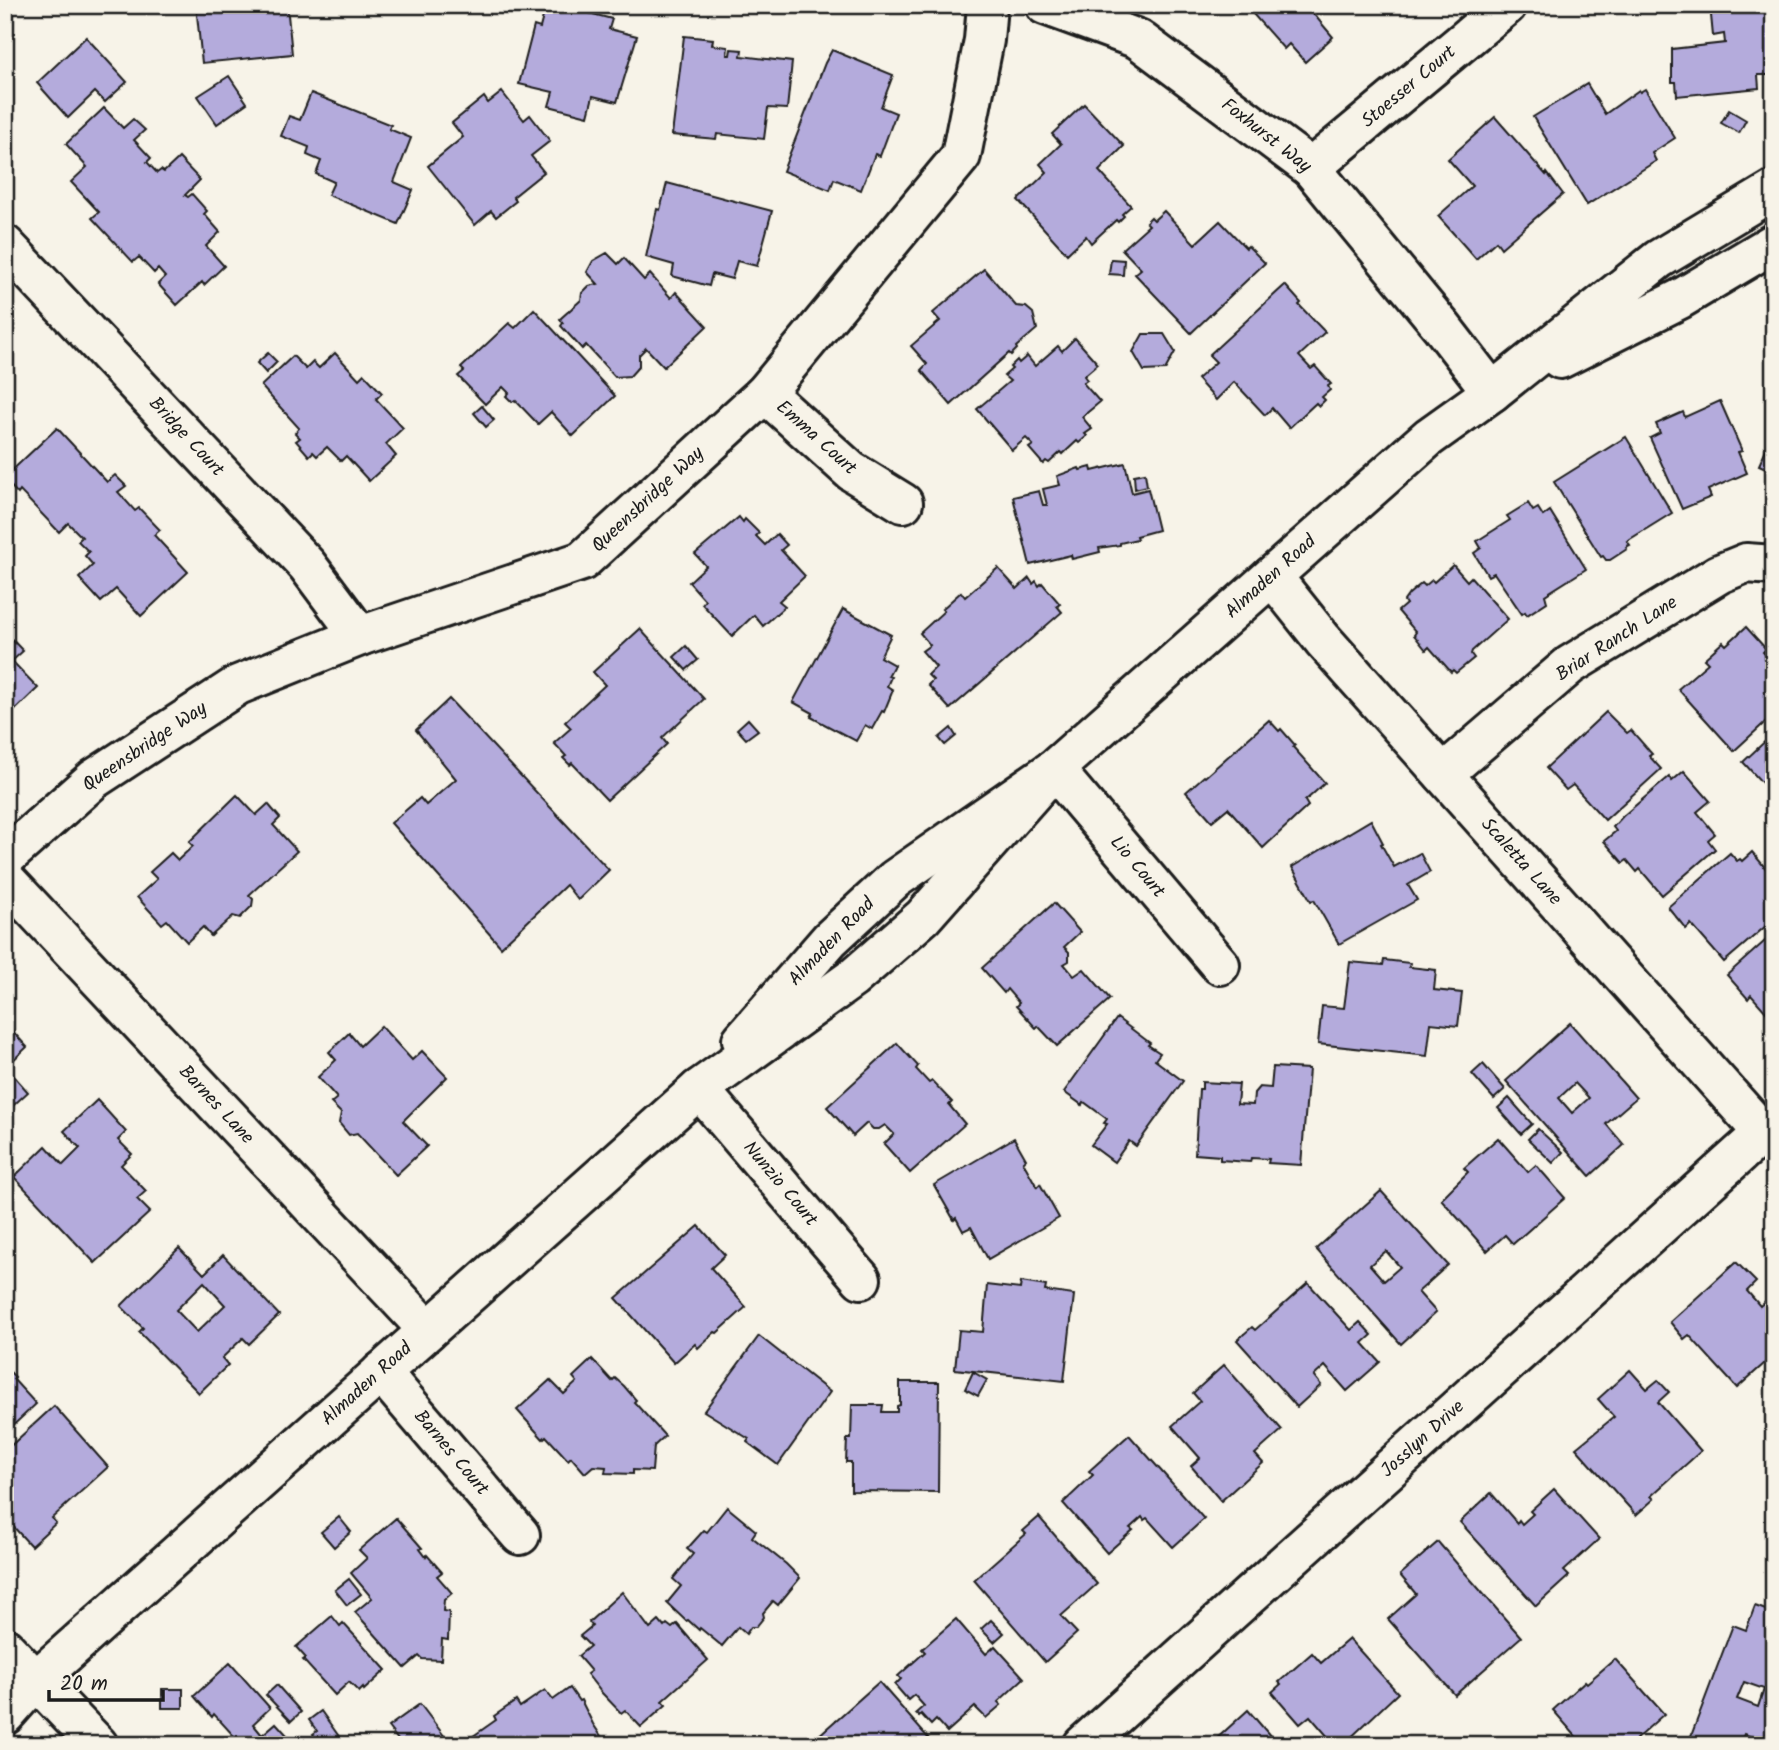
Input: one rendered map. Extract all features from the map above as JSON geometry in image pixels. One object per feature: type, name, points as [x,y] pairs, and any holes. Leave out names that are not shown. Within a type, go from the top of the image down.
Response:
[{"type":"street","name":"Queensbridge Way","points":[[5,858],[94,779],[237,685],[360,636],[582,561],[765,393],[961,156],[984,40],[987,5]]},
{"type":"street","name":"Foxhurst Way","points":[[1045,5],[1138,39],[1311,168],[1492,392]]},
{"type":"street","name":"Stoesser Court","points":[[1311,168],[1507,5]]},
{"type":"street","name":"Almaden Road","points":[[5,1714],[36,1681],[699,1089],[853,978],[923,917],[1054,769],[1429,437],[1492,392],[1659,259],[1774,190]]},
{"type":"street","name":"Almaden Road","points":[[1492,392],[1680,299],[1774,243]]},
{"type":"street","name":"Bridge Court","points":[[5,245],[307,565],[360,636]]},
{"type":"street","name":"Emma Court","points":[[765,393],[851,471],[903,503]]},
{"type":"street","name":"Briar Ranch Lane","points":[[1443,774],[1570,665],[1718,574],[1746,564],[1774,565]]},
{"type":"street","name":"Scaletta Lane","points":[[1272,576],[1323,640],[1768,1139]]},
{"type":"street","name":"Lio Court","points":[[1054,769],[1220,965]]},
{"type":"street","name":"Barnes Lane","points":[[5,879],[428,1330]]},
{"type":"street","name":"Nunzio Court","points":[[699,1089],[860,1279]]},
{"type":"street","name":"Josslyn Drive","points":[[1083,1745],[1768,1139]]},
{"type":"street","name":"Barnes Court","points":[[381,1372],[520,1535]]},
{"type":"street","points":[[5,1648],[98,1745]]},
{"type":"street","name":"Almaden Road","points":[[5,1702],[36,1681]]},
{"type":"building","points":[[5,5],[10,5],[12,19],[5,20]]},
{"type":"building","points":[[196,5],[287,5],[292,54],[202,63]]},
{"type":"building","points":[[546,5],[558,5],[612,19],[609,29],[637,36],[617,102],[593,96],[588,116],[549,106],[553,92],[519,84],[534,26],[540,28]]},
{"type":"building","points":[[1245,5],[1306,5],[1333,37],[1305,62],[1289,44],[1284,49]]},
{"type":"building","points":[[1710,5],[1774,5],[1774,75],[1758,75],[1759,88],[1677,96],[1676,82],[1672,82],[1672,49],[1725,43],[1724,34],[1713,36]]},
{"type":"building","points":[[684,36],[713,39],[712,45],[728,47],[727,55],[730,55],[731,49],[742,50],[741,56],[792,62],[787,109],[768,108],[764,139],[717,134],[716,139],[672,135]]},
{"type":"building","points":[[86,37],[127,82],[105,102],[95,92],[68,118],[37,83]]},
{"type":"building","points":[[832,50],[893,75],[881,107],[896,113],[880,156],[875,154],[861,190],[834,179],[830,190],[783,171]]},
{"type":"building","points":[[229,76],[247,103],[217,124],[198,96]]},
{"type":"building","points":[[1587,84],[1605,114],[1639,90],[1640,92],[1645,89],[1675,138],[1652,153],[1656,161],[1587,205],[1533,117]]},
{"type":"building","points":[[502,92],[524,120],[530,115],[550,141],[531,156],[544,172],[513,197],[516,201],[496,217],[491,211],[475,225],[428,166],[463,137],[452,123],[484,97],[488,103]]},
{"type":"building","points":[[311,93],[391,125],[389,129],[411,138],[394,182],[413,190],[398,224],[328,195],[334,182],[316,174],[321,161],[307,155],[309,147],[281,136],[289,116],[300,120]]},
{"type":"building","points":[[1084,104],[1124,146],[1099,171],[1131,206],[1118,222],[1116,220],[1091,243],[1086,236],[1067,254],[1018,200],[1047,172],[1040,164],[1061,144],[1052,134]]},
{"type":"building","points":[[104,108],[123,128],[133,119],[145,130],[134,140],[151,158],[147,162],[157,173],[161,170],[164,172],[179,158],[200,180],[185,195],[188,197],[192,194],[207,211],[204,214],[220,232],[206,246],[224,266],[177,305],[158,284],[165,277],[158,269],[154,273],[139,257],[133,262],[92,218],[99,212],[71,182],[87,167],[66,144]]},
{"type":"building","points":[[1729,110],[1746,120],[1739,133],[1721,123]]},
{"type":"building","points":[[1495,117],[1563,194],[1501,248],[1496,241],[1476,259],[1438,216],[1472,186],[1448,159]]},
{"type":"building","points":[[667,183],[772,211],[757,266],[737,261],[732,279],[712,274],[709,286],[672,276],[674,265],[646,257],[657,209],[660,210]]},
{"type":"building","points":[[1164,211],[1195,244],[1220,221],[1265,263],[1191,333],[1135,274],[1141,269],[1122,249],[1149,225],[1146,222],[1151,217],[1154,220]]},
{"type":"building","points":[[607,253],[618,264],[624,258],[644,280],[650,274],[671,298],[676,292],[707,326],[664,367],[646,348],[639,355],[639,366],[630,376],[615,377],[586,345],[582,349],[561,326],[563,323],[560,319],[581,300],[582,293],[589,286],[598,284],[587,272],[593,261]]},
{"type":"building","points":[[1111,259],[1124,260],[1123,275],[1109,274]]},
{"type":"building","points":[[984,269],[1016,306],[1026,307],[1033,313],[1037,329],[1016,347],[1011,355],[1009,353],[951,405],[921,370],[927,364],[911,346],[940,321],[933,313]]},
{"type":"building","points":[[1285,285],[1301,303],[1299,305],[1325,332],[1299,356],[1311,369],[1315,366],[1331,384],[1328,386],[1330,390],[1322,397],[1325,400],[1319,406],[1316,403],[1289,428],[1272,408],[1265,415],[1234,382],[1216,400],[1197,379],[1216,362],[1209,355]]},
{"type":"building","points":[[534,309],[615,396],[573,436],[551,412],[538,424],[515,400],[512,402],[506,396],[509,393],[503,387],[485,404],[458,376],[464,371],[461,368],[509,323],[515,328]]},
{"type":"building","points":[[1143,334],[1164,334],[1175,352],[1165,370],[1144,371],[1133,352]]},
{"type":"building","points":[[1075,338],[1098,364],[1084,376],[1087,380],[1083,383],[1100,402],[1082,417],[1092,429],[1085,434],[1087,436],[1049,463],[1046,461],[1043,464],[1029,448],[1033,445],[1026,438],[1012,450],[977,409],[1010,381],[1004,376],[1017,360],[1019,363],[1027,356],[1035,366],[1058,346],[1062,351]]},
{"type":"building","points":[[268,353],[277,362],[266,373],[257,363]]},
{"type":"building","points":[[335,353],[359,379],[364,374],[382,393],[376,399],[403,428],[386,444],[396,456],[369,481],[346,456],[341,461],[327,447],[317,456],[313,452],[309,456],[296,441],[300,438],[295,433],[299,428],[261,386],[293,356],[306,369],[313,362],[319,368]]},
{"type":"building","points":[[1720,401],[1742,451],[1738,452],[1747,473],[1708,490],[1711,497],[1682,509],[1650,438],[1660,433],[1656,424],[1683,412],[1685,417]]},
{"type":"building","points":[[482,406],[494,420],[486,427],[474,413]]},
{"type":"building","points":[[57,428],[107,482],[115,475],[126,486],[118,492],[135,511],[139,508],[160,530],[154,535],[188,572],[141,616],[116,589],[101,602],[79,578],[93,565],[85,556],[89,552],[78,541],[82,537],[68,523],[59,532],[20,491],[18,494],[5,480],[5,477]]},
{"type":"building","points":[[1774,431],[1774,472],[1759,465]]},
{"type":"building","points":[[1626,437],[1672,513],[1627,541],[1630,545],[1627,549],[1606,560],[1601,557],[1554,482]]},
{"type":"building","points":[[1125,463],[1132,493],[1148,489],[1158,530],[1136,536],[1137,539],[1120,545],[1099,548],[1100,552],[1072,559],[1071,555],[1030,565],[1013,497],[1039,491],[1043,505],[1047,505],[1043,489],[1060,485],[1057,476],[1079,468],[1091,467],[1092,471]]},
{"type":"building","points":[[1145,473],[1147,486],[1135,489],[1134,475]]},
{"type":"building","points":[[1528,503],[1533,511],[1538,508],[1543,516],[1550,511],[1586,569],[1545,595],[1547,602],[1527,615],[1525,612],[1522,614],[1494,573],[1488,576],[1474,553],[1481,548],[1477,541],[1510,520],[1507,516]]},
{"type":"building","points":[[739,517],[743,522],[745,519],[759,533],[756,536],[765,545],[777,534],[787,545],[781,550],[805,576],[779,601],[785,606],[763,626],[754,615],[732,636],[702,604],[705,600],[689,582],[706,566],[695,554]]},
{"type":"building","points":[[1453,565],[1467,581],[1471,577],[1508,619],[1472,651],[1474,658],[1456,673],[1453,670],[1451,672],[1429,647],[1426,650],[1414,635],[1416,632],[1398,611],[1406,604],[1404,601],[1409,594],[1422,583],[1425,586],[1432,580],[1434,582]]},
{"type":"building","points":[[998,568],[1017,589],[1029,578],[1033,584],[1036,581],[1039,586],[1042,583],[1060,604],[1057,606],[1062,612],[950,709],[928,685],[933,680],[928,675],[936,667],[922,651],[930,645],[920,633],[961,592],[965,597]]},
{"type":"building","points":[[843,609],[891,635],[880,657],[894,665],[888,676],[891,677],[887,686],[893,690],[884,712],[882,711],[872,729],[865,725],[856,741],[811,717],[813,713],[793,702]]},
{"type":"building","points":[[1746,627],[1766,649],[1763,652],[1774,664],[1774,714],[1734,751],[1678,689],[1708,663],[1704,659],[1723,642],[1726,645]]},
{"type":"building","points":[[640,629],[704,699],[662,738],[667,744],[607,800],[572,763],[570,765],[563,758],[566,756],[554,743],[571,728],[565,722],[605,685],[593,672]]},
{"type":"building","points":[[5,632],[23,651],[12,661],[38,688],[5,720]]},
{"type":"building","points":[[686,646],[698,660],[686,670],[674,657]]},
{"type":"building","points":[[449,699],[609,870],[578,900],[566,885],[501,947],[391,823],[420,798],[426,805],[456,779],[416,730]]},
{"type":"building","points":[[1606,712],[1627,733],[1631,730],[1661,769],[1605,820],[1573,785],[1566,790],[1546,768]]},
{"type":"building","points":[[748,719],[758,730],[746,739],[737,729]]},
{"type":"building","points":[[1269,720],[1279,731],[1281,729],[1325,783],[1305,801],[1308,806],[1263,848],[1228,808],[1212,821],[1186,792]]},
{"type":"building","points":[[951,728],[956,736],[945,745],[939,738]]},
{"type":"building","points":[[1774,733],[1774,796],[1743,762]]},
{"type":"building","points":[[1684,771],[1710,801],[1697,812],[1715,834],[1708,840],[1715,849],[1662,895],[1640,869],[1637,872],[1627,860],[1623,863],[1604,841],[1616,831],[1613,827],[1623,816],[1669,777],[1672,781]]},
{"type":"building","points":[[237,795],[256,815],[268,804],[280,818],[273,825],[297,851],[249,895],[253,899],[252,906],[240,918],[233,916],[211,936],[203,927],[187,942],[167,920],[162,924],[137,897],[157,879],[150,872],[171,853],[178,860],[193,846],[189,842]]},
{"type":"building","points":[[1371,820],[1394,867],[1420,853],[1430,872],[1408,885],[1417,900],[1339,944],[1292,867]]},
{"type":"building","points":[[1752,852],[1774,878],[1774,886],[1768,891],[1774,898],[1774,919],[1724,962],[1691,924],[1686,929],[1668,907],[1730,853],[1737,861],[1742,861]]},
{"type":"building","points":[[1054,903],[1080,932],[1064,947],[1069,952],[1069,961],[1064,964],[1074,976],[1084,969],[1110,999],[1057,1046],[1016,1006],[1019,1003],[1007,989],[1004,993],[982,968]]},
{"type":"building","points":[[1774,933],[1774,1021],[1751,995],[1748,999],[1727,975]]},
{"type":"building","points":[[1384,960],[1410,963],[1409,967],[1436,970],[1434,990],[1462,993],[1458,1026],[1431,1023],[1427,1056],[1318,1044],[1322,1006],[1344,1008],[1350,962],[1383,965]]},
{"type":"building","points":[[1117,1018],[1150,1043],[1148,1045],[1160,1053],[1155,1060],[1183,1081],[1136,1146],[1129,1141],[1114,1162],[1091,1145],[1107,1124],[1104,1123],[1107,1119],[1084,1102],[1082,1105],[1064,1092]]},
{"type":"building","points":[[5,1023],[27,1047],[6,1067],[28,1092],[5,1113]]},
{"type":"building","points":[[1570,1023],[1636,1098],[1606,1124],[1624,1145],[1590,1176],[1506,1081]],"holes":[[[1575,1083],[1589,1098],[1572,1113],[1559,1098]]]},
{"type":"building","points":[[381,1026],[412,1060],[422,1051],[447,1077],[403,1121],[427,1146],[396,1175],[357,1133],[349,1135],[339,1123],[341,1113],[331,1103],[337,1098],[318,1077],[336,1060],[329,1052],[349,1033],[360,1046]]},
{"type":"building","points":[[897,1043],[929,1083],[932,1081],[952,1102],[949,1105],[965,1124],[910,1173],[884,1144],[894,1134],[885,1125],[873,1129],[867,1123],[853,1136],[827,1107]]},
{"type":"building","points":[[1483,1064],[1505,1089],[1494,1099],[1472,1074]]},
{"type":"building","points":[[1273,1067],[1309,1069],[1301,1165],[1268,1163],[1269,1159],[1251,1158],[1250,1162],[1220,1160],[1220,1156],[1195,1154],[1199,1089],[1202,1089],[1202,1082],[1239,1084],[1237,1104],[1253,1105],[1254,1093],[1259,1087],[1271,1088]]},
{"type":"building","points":[[1509,1098],[1532,1124],[1521,1134],[1498,1108]]},
{"type":"building","points":[[97,1100],[126,1132],[118,1140],[132,1154],[121,1165],[146,1191],[137,1199],[150,1212],[95,1263],[14,1177],[46,1146],[63,1165],[80,1148],[64,1131]]},
{"type":"building","points":[[1538,1129],[1563,1152],[1553,1163],[1528,1139]]},
{"type":"building","points":[[1014,1138],[1037,1187],[1040,1184],[1059,1218],[988,1259],[971,1227],[963,1231],[934,1185]]},
{"type":"building","points":[[1498,1138],[1528,1172],[1536,1165],[1565,1198],[1513,1244],[1505,1235],[1487,1251],[1441,1199],[1468,1172],[1464,1168]]},
{"type":"building","points":[[1381,1191],[1448,1265],[1418,1292],[1436,1312],[1401,1344],[1316,1249]],"holes":[[[1386,1251],[1400,1267],[1384,1281],[1370,1265]]]},
{"type":"building","points":[[699,1226],[725,1255],[711,1268],[746,1307],[698,1348],[695,1344],[674,1363],[616,1298]]},
{"type":"building","points":[[179,1248],[204,1274],[223,1255],[279,1315],[249,1344],[243,1338],[222,1358],[228,1365],[199,1393],[139,1332],[143,1328],[121,1306]],"holes":[[[204,1282],[225,1305],[197,1332],[176,1310]]]},
{"type":"building","points":[[1736,1262],[1756,1282],[1747,1291],[1760,1306],[1774,1293],[1774,1355],[1737,1388],[1689,1335],[1684,1339],[1670,1322]]},
{"type":"building","points":[[1021,1282],[1046,1286],[1045,1291],[1074,1295],[1064,1381],[955,1369],[959,1330],[983,1332],[987,1285],[1020,1289]]},
{"type":"building","points":[[1308,1283],[1351,1330],[1360,1322],[1372,1335],[1363,1343],[1380,1362],[1347,1391],[1325,1366],[1314,1376],[1321,1385],[1297,1407],[1237,1340],[1252,1327],[1255,1330]]},
{"type":"building","points":[[759,1336],[830,1392],[778,1465],[747,1442],[749,1439],[704,1411]]},
{"type":"building","points":[[592,1359],[612,1381],[615,1378],[624,1386],[636,1400],[634,1402],[665,1436],[654,1446],[652,1471],[633,1470],[633,1474],[605,1473],[606,1467],[593,1466],[585,1473],[571,1457],[568,1460],[546,1436],[543,1439],[517,1410],[550,1380],[564,1394],[577,1382],[573,1377]]},
{"type":"building","points":[[1224,1365],[1282,1430],[1255,1454],[1263,1463],[1221,1501],[1191,1466],[1200,1458],[1172,1426],[1200,1401],[1193,1393]]},
{"type":"building","points":[[5,1367],[36,1404],[5,1433]]},
{"type":"building","points":[[1630,1370],[1647,1389],[1658,1380],[1669,1392],[1658,1402],[1701,1451],[1651,1496],[1654,1499],[1636,1515],[1576,1448],[1614,1417],[1598,1399]]},
{"type":"building","points":[[973,1372],[987,1380],[978,1396],[965,1389]]},
{"type":"building","points":[[900,1382],[939,1382],[938,1492],[851,1491],[851,1462],[846,1462],[847,1439],[851,1439],[852,1405],[883,1405],[882,1412],[897,1412],[897,1406],[900,1405]]},
{"type":"building","points":[[54,1406],[108,1467],[52,1518],[56,1523],[31,1546],[10,1523],[13,1520],[5,1511],[5,1451]]},
{"type":"building","points":[[1129,1435],[1204,1519],[1173,1547],[1147,1518],[1144,1520],[1142,1517],[1130,1528],[1133,1530],[1107,1553],[1063,1503],[1093,1475],[1089,1471]]},
{"type":"building","points":[[1554,1489],[1599,1539],[1564,1571],[1569,1576],[1536,1606],[1460,1522],[1491,1493],[1517,1523],[1519,1520],[1522,1524],[1533,1514],[1530,1511]]},
{"type":"building","points":[[727,1507],[756,1531],[752,1537],[800,1578],[778,1605],[773,1601],[756,1627],[751,1627],[746,1634],[738,1627],[722,1646],[700,1628],[699,1630],[686,1621],[667,1603],[681,1586],[673,1579],[693,1554],[687,1549],[704,1530],[707,1532]]},
{"type":"building","points":[[339,1517],[351,1532],[334,1547],[321,1532]]},
{"type":"building","points":[[1039,1517],[1097,1584],[1061,1616],[1077,1633],[1045,1662],[974,1580],[1026,1534],[1023,1531]]},
{"type":"building","points":[[396,1518],[422,1548],[420,1549],[426,1557],[427,1555],[442,1572],[437,1576],[452,1593],[444,1600],[443,1611],[449,1612],[448,1640],[442,1639],[441,1660],[422,1659],[419,1656],[405,1668],[355,1612],[372,1598],[351,1573],[367,1558],[359,1550]]},
{"type":"building","points":[[1438,1542],[1521,1637],[1455,1695],[1388,1619],[1416,1594],[1400,1575]]},
{"type":"building","points":[[349,1579],[361,1594],[347,1605],[335,1590]]},
{"type":"building","points":[[622,1592],[650,1629],[659,1621],[664,1627],[667,1624],[672,1628],[677,1624],[708,1660],[662,1701],[666,1705],[641,1727],[625,1710],[621,1713],[601,1692],[587,1674],[591,1671],[578,1656],[590,1646],[580,1636],[592,1626],[589,1622]]},
{"type":"building","points":[[1755,1606],[1774,1613],[1774,1745],[1744,1734],[1740,1745],[1688,1744],[1733,1625],[1746,1630]],"holes":[[[1744,1682],[1764,1689],[1758,1707],[1737,1699]]]},
{"type":"building","points":[[332,1616],[340,1626],[343,1623],[386,1670],[359,1692],[349,1682],[335,1695],[303,1660],[306,1658],[296,1647]]},
{"type":"building","points":[[956,1619],[986,1654],[995,1646],[1024,1678],[998,1702],[1001,1705],[986,1718],[975,1707],[947,1732],[936,1720],[931,1725],[921,1714],[919,1716],[916,1713],[924,1706],[914,1695],[908,1700],[895,1685],[901,1679],[898,1676],[925,1652],[922,1649]]},
{"type":"building","points":[[991,1620],[1004,1633],[994,1642],[981,1629]]},
{"type":"building","points":[[1349,1639],[1398,1693],[1343,1745],[1335,1745],[1310,1716],[1300,1724],[1272,1692],[1281,1684],[1279,1682],[1312,1653],[1321,1663]]},
{"type":"building","points":[[1615,1659],[1664,1714],[1636,1739],[1641,1745],[1577,1745],[1581,1742],[1553,1710]]},
{"type":"building","points":[[230,1663],[270,1708],[253,1724],[262,1735],[276,1723],[296,1745],[242,1745],[194,1696]]},
{"type":"building","points":[[879,1682],[930,1740],[925,1745],[808,1745]]},
{"type":"building","points":[[277,1685],[301,1712],[291,1721],[266,1695]]},
{"type":"building","points":[[570,1688],[579,1701],[581,1700],[607,1745],[473,1745],[469,1739],[496,1720],[494,1716],[516,1701],[520,1707],[545,1690],[553,1700]]},
{"type":"building","points":[[162,1689],[183,1689],[183,1708],[162,1708]]},
{"type":"building","points":[[420,1704],[451,1745],[402,1745],[388,1727]]},
{"type":"building","points":[[1248,1710],[1278,1745],[1215,1745],[1213,1742]]},
{"type":"building","points":[[321,1711],[345,1745],[320,1745],[313,1734],[317,1731],[309,1720]]}]
